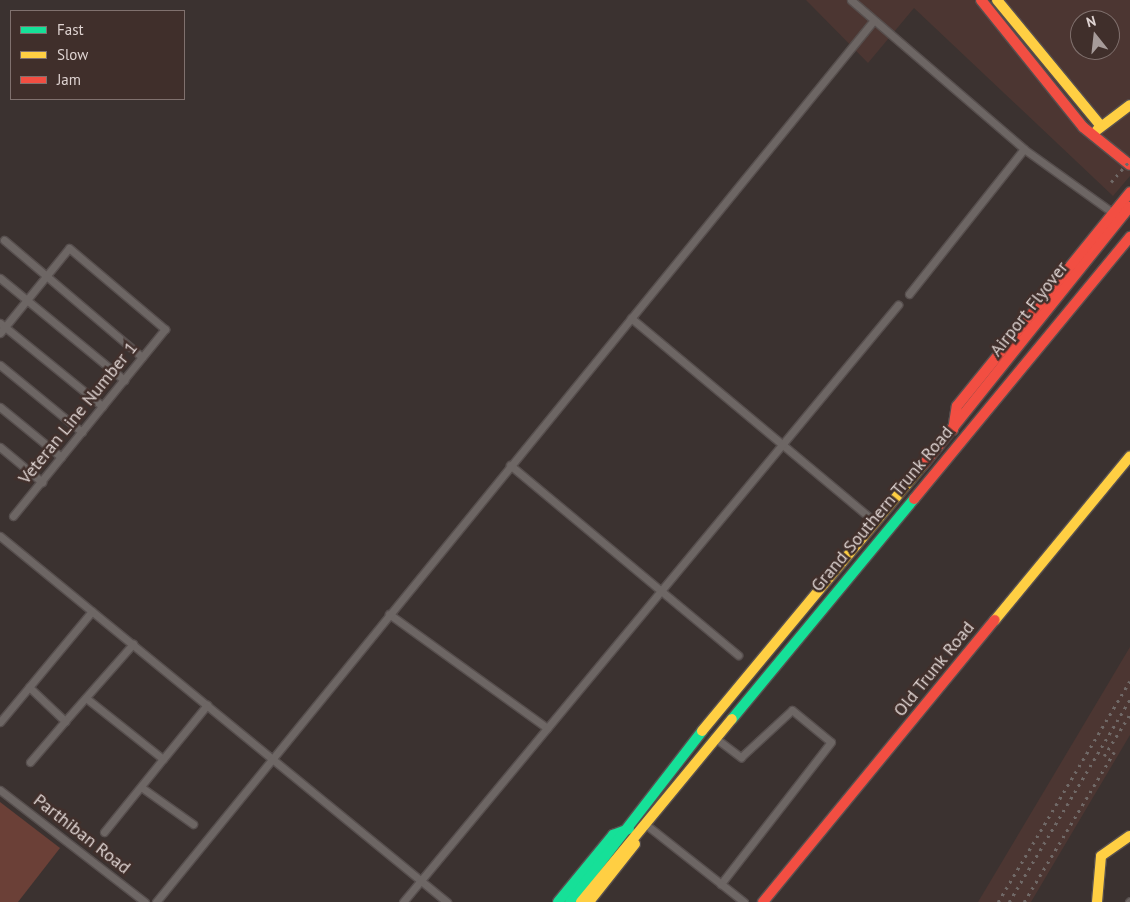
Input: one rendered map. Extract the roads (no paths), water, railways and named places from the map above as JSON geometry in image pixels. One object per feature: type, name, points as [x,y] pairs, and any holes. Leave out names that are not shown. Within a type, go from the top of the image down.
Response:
[{"type":"main road","points":[[981,0],[1091,134],[1130,165]]},
{"type":"main road","points":[[997,0],[1101,126]]},
{"type":"main road","points":[[1091,134],[1130,105]]},
{"type":"main road","points":[[953,431],[957,406],[1130,192]]},
{"type":"main road","name":"Airport Flyover","points":[[953,431],[1130,207]]},
{"type":"main road","name":"Grand Southern Trunk Road","points":[[664,805],[714,737],[1130,237]]},
{"type":"main road","name":"Grand Southern Trunk Road","points":[[622,845],[632,828],[754,666],[873,520],[953,431]]},
{"type":"main road","name":"Old Trunk Road","points":[[763,902],[1130,456]]},
{"type":"main road","points":[[589,902],[649,827],[664,805]]},
{"type":"main road","points":[[570,902],[622,845],[664,805]]},
{"type":"main road","points":[[558,902],[613,835],[632,828]]},
{"type":"main road","points":[[1097,902],[1101,856],[1130,836]]},
{"type":"main road","points":[[581,902],[622,845]]},
{"type":"street","points":[[851,0],[1024,149],[1113,213]]},
{"type":"street","points":[[156,902],[874,20]]},
{"type":"street","points":[[909,294],[1024,149]]},
{"type":"street","points":[[4,240],[142,357]]},
{"type":"street","name":"Veteran Line Number 1","points":[[13,516],[165,329],[69,248],[46,275]]},
{"type":"street","points":[[0,333],[3,325],[46,275]]},
{"type":"street","points":[[0,278],[124,380]]},
{"type":"street","points":[[403,902],[898,305]]},
{"type":"street","points":[[630,318],[873,520]]},
{"type":"street","points":[[3,325],[102,406]]},
{"type":"street","points":[[0,365],[82,432]]},
{"type":"street","points":[[0,407],[61,457]]},
{"type":"street","points":[[0,447],[42,482]]},
{"type":"street","points":[[510,465],[659,592],[738,655]]},
{"type":"street","points":[[0,536],[272,758],[420,882],[447,902]]},
{"type":"street","points":[[0,722],[92,611]]},
{"type":"street","points":[[389,614],[547,728]]},
{"type":"street","points":[[30,762],[133,644]]},
{"type":"street","points":[[29,687],[65,720]]},
{"type":"street","points":[[86,698],[163,760]]},
{"type":"street","points":[[104,832],[207,705]]},
{"type":"street","points":[[714,737],[741,757],[792,710],[830,742],[721,884]]},
{"type":"street","points":[[141,787],[193,824]]},
{"type":"street","name":"Parthiban Road","points":[[0,790],[145,902]]},
{"type":"street","points":[[649,827],[744,902]]},
{"type":"railway","points":[[1111,182],[1130,160]]},
{"type":"railway","points":[[998,902],[1130,681]]},
{"type":"railway","points":[[1009,902],[1130,699]]},
{"type":"railway","points":[[1104,756],[1130,714]]},
{"type":"railway","points":[[1024,902],[1114,752]]}]
